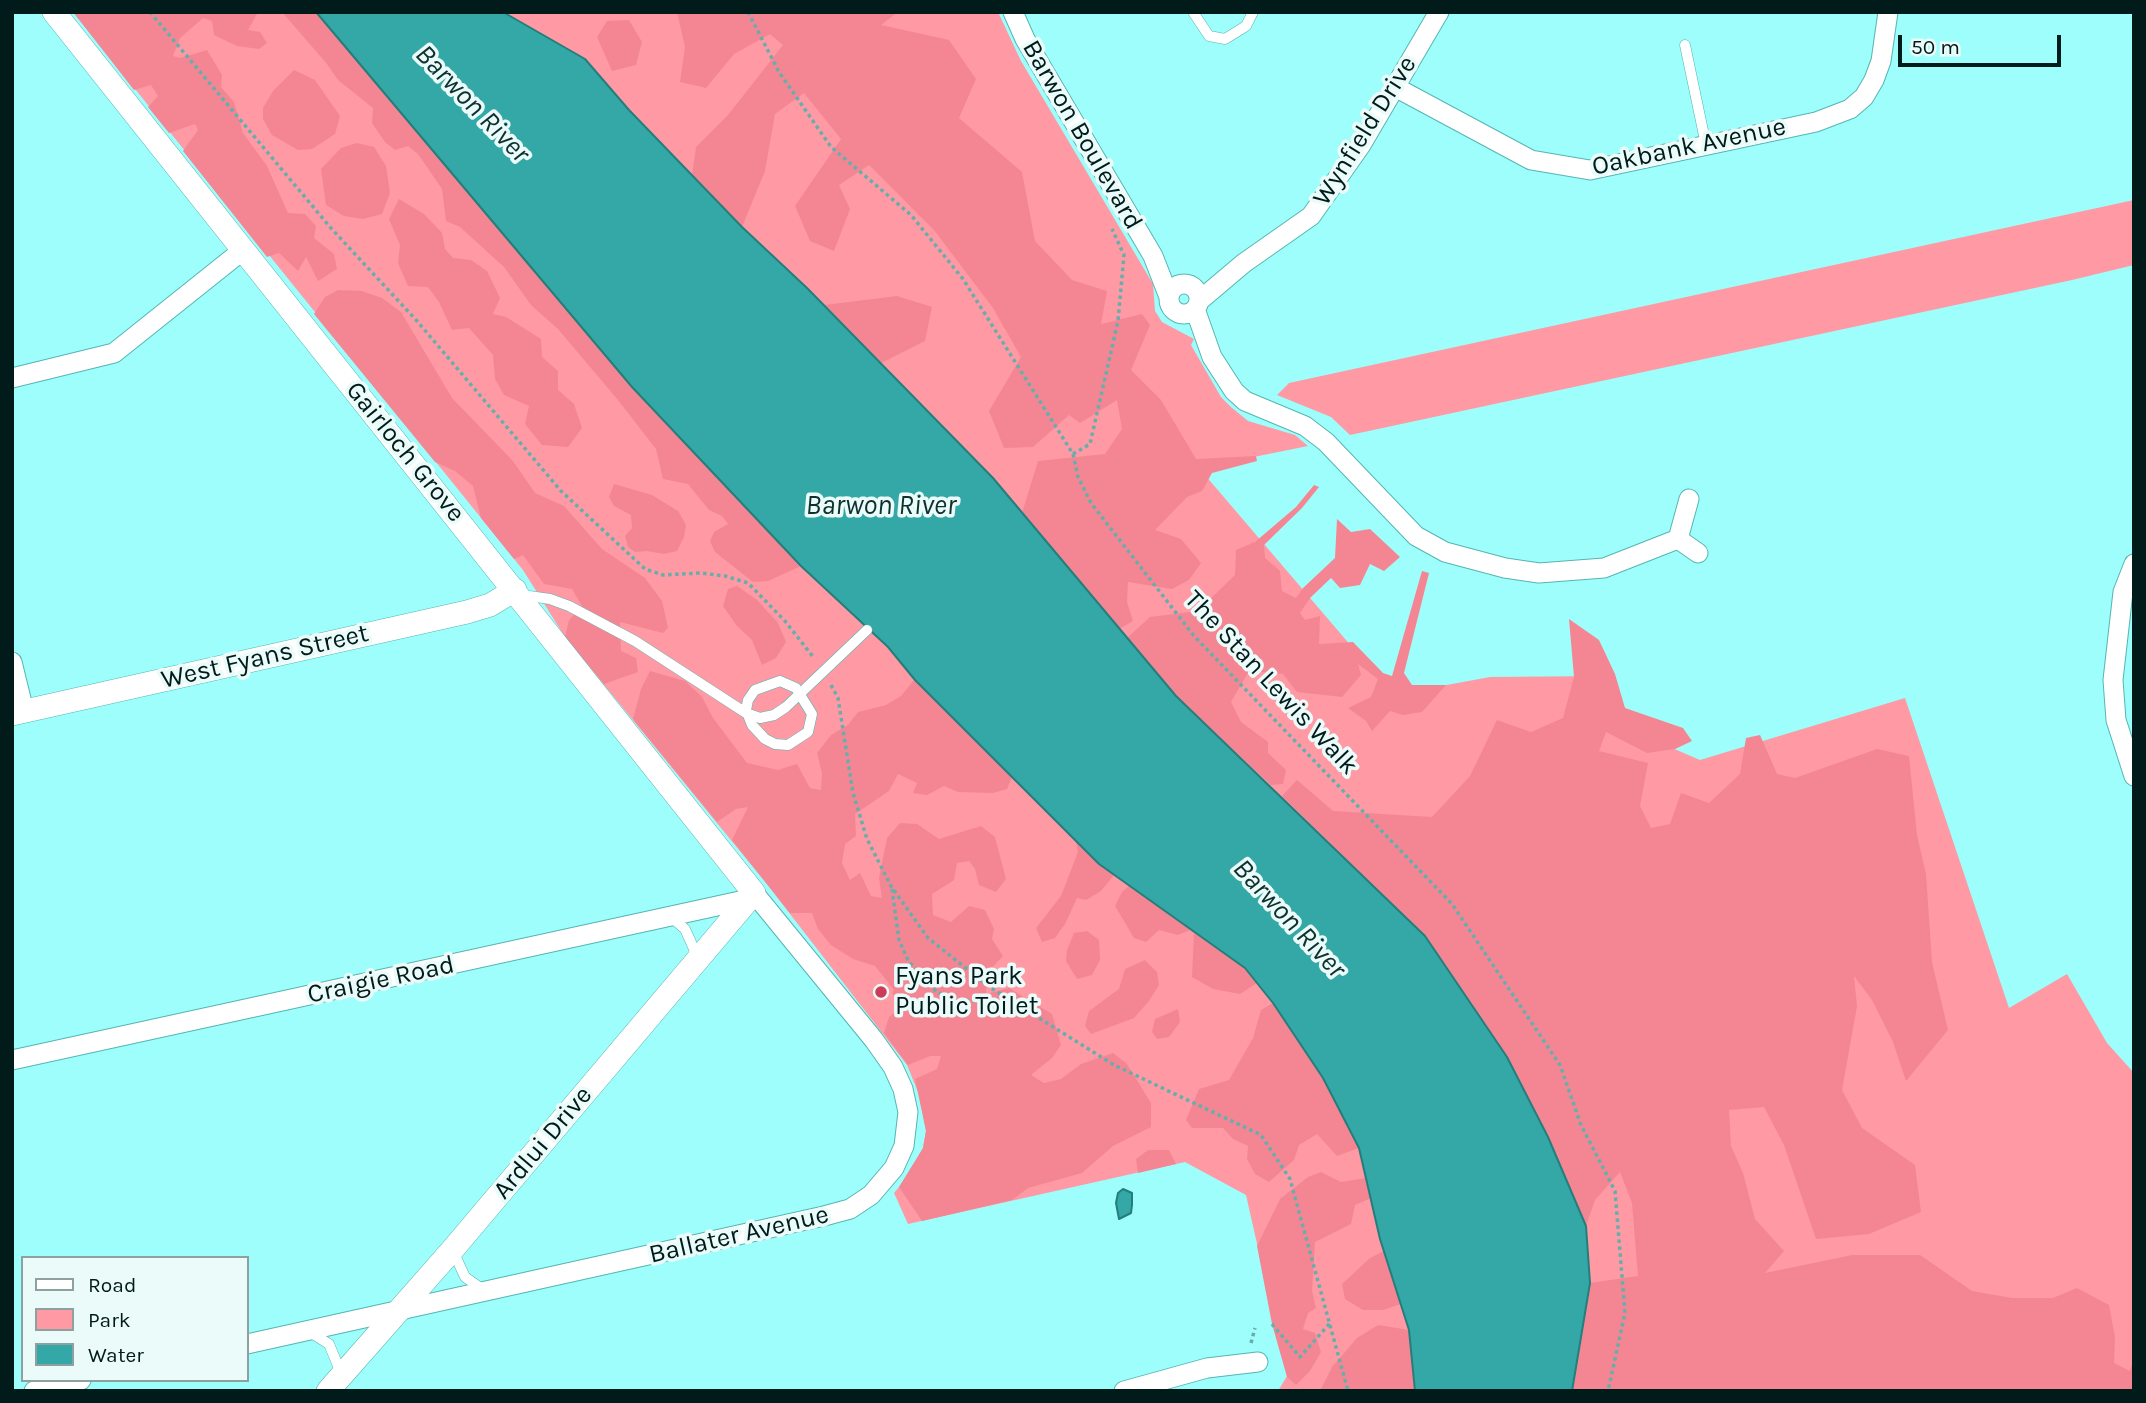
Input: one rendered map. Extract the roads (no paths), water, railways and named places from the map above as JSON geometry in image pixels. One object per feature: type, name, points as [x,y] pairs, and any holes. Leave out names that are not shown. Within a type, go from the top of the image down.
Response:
[{"type":"street","name":"Gairloch Grove","points":[[54,12],[516,593],[752,896]]},
{"type":"street","name":"Barwon Boulevard","points":[[1013,12],[1025,39],[1153,256],[1185,298],[1212,357],[1227,382],[1245,401],[1305,426],[1326,442],[1416,536],[1445,552],[1505,568],[1539,573],[1563,572],[1604,568],[1678,539]]},
{"type":"street","name":"Wynfield Drive","points":[[1185,298],[1244,263],[1311,216],[1354,155],[1439,12]]},
{"type":"street","name":"Oakbank Avenue","points":[[1395,87],[1531,160],[1562,168],[1604,167],[1816,122],[1850,109],[1864,97],[1874,80],[1881,61],[1888,12]]},
{"type":"street","points":[[12,377],[114,352],[243,250]]},
{"type":"street","points":[[1689,499],[1678,539],[1698,553]]},
{"type":"street","points":[[2134,564],[2123,592],[2113,680],[2116,720],[2134,776]]},
{"type":"street","name":"West Fyans Street","points":[[18,713],[479,609],[516,593]]},
{"type":"street","points":[[12,662],[18,713]]},
{"type":"street","name":"Craigie Road","points":[[12,1060],[752,896]]},
{"type":"street","name":"Ardlui Drive","points":[[334,1384],[453,1249],[752,896]]},
{"type":"street","name":"Ballater Avenue","points":[[248,1344],[839,1213],[871,1195],[894,1168],[906,1138],[908,1118],[903,1089],[894,1067],[752,896]]},
{"type":"street","points":[[1124,1391],[1207,1368],[1258,1362]]},
{"type":"street","points":[[34,1391],[72,1382]]},
{"type":"lane","points":[[1193,12],[1209,36],[1225,39],[1246,26],[1253,12]]},
{"type":"lane","points":[[1685,45],[1706,145]]},
{"type":"lane","points":[[516,593],[550,599],[569,606],[678,666],[747,713],[760,718],[774,715],[801,694],[867,630]]},
{"type":"lane","points":[[786,682],[801,694],[810,709],[811,725],[804,737],[795,743],[779,745],[765,739],[747,713],[751,694],[767,683],[786,682]]},
{"type":"lane","points":[[670,916],[685,929],[698,959]]},
{"type":"lane","points":[[453,1249],[465,1277],[477,1286],[489,1290]]},
{"type":"lane","points":[[306,1331],[321,1337],[338,1360],[334,1384]]},
{"type":"water","name":"Barwon River","points":[[316,12],[503,12],[585,59],[629,110],[742,227],[807,288],[993,478],[1176,696],[1425,936],[1507,1057],[1548,1137],[1586,1226],[1590,1283],[1572,1391],[1415,1391],[1409,1330],[1380,1239],[1359,1148],[1323,1078],[1273,1003],[1245,968],[1099,864],[915,680],[888,647],[801,566],[632,387]]},
{"type":"water","points":[[1123,1189],[1132,1193],[1131,1213],[1119,1219],[1116,1203],[1118,1193]]},
{"type":"place","name":"Fyans Park Public Toilet","points":[[881,992]]}]
